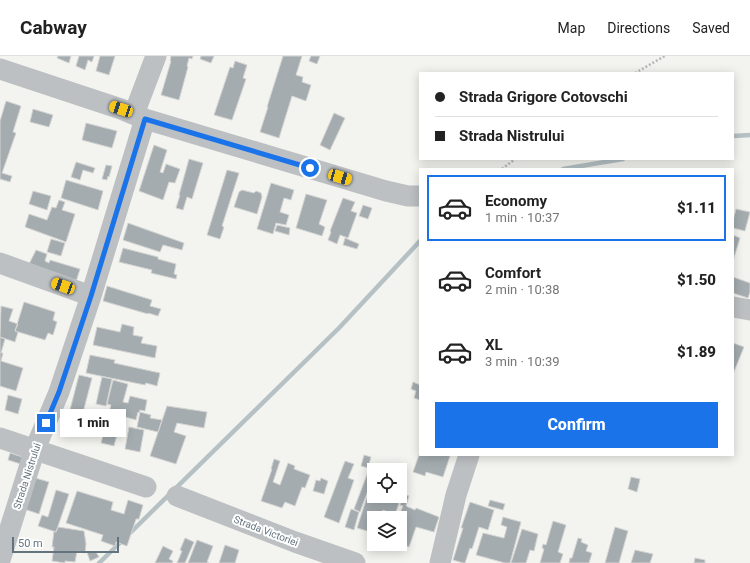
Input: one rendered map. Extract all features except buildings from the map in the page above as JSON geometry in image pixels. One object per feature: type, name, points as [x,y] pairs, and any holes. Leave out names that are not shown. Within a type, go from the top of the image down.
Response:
[{"type":"street","name":"Strada Nistrului","points":[[1,556],[35,449],[59,392],[91,296],[156,56]]},
{"type":"street","points":[[0,69],[140,117],[386,191],[408,196],[419,196]]},
{"type":"street","points":[[0,263],[91,296]]},
{"type":"street","points":[[734,307],[750,310]]},
{"type":"street","points":[[0,438],[146,487]]},
{"type":"street","points":[[440,563],[456,495],[469,456]]},
{"type":"street","name":"Strada Victoriei","points":[[177,496],[355,563]]},
{"type":"path","points":[[637,72],[665,56]]},
{"type":"path","points":[[503,168],[515,160]]},
{"type":"waterway","points":[[734,136],[750,135]]},
{"type":"waterway","points":[[569,168],[617,160]]},
{"type":"waterway","points":[[129,534],[339,328],[419,242]]},
{"type":"waterway","points":[[99,563],[124,539]]},
{"type":"route","points":[[46,423],[59,392],[91,296],[145,119],[218,142],[310,168]]}]
